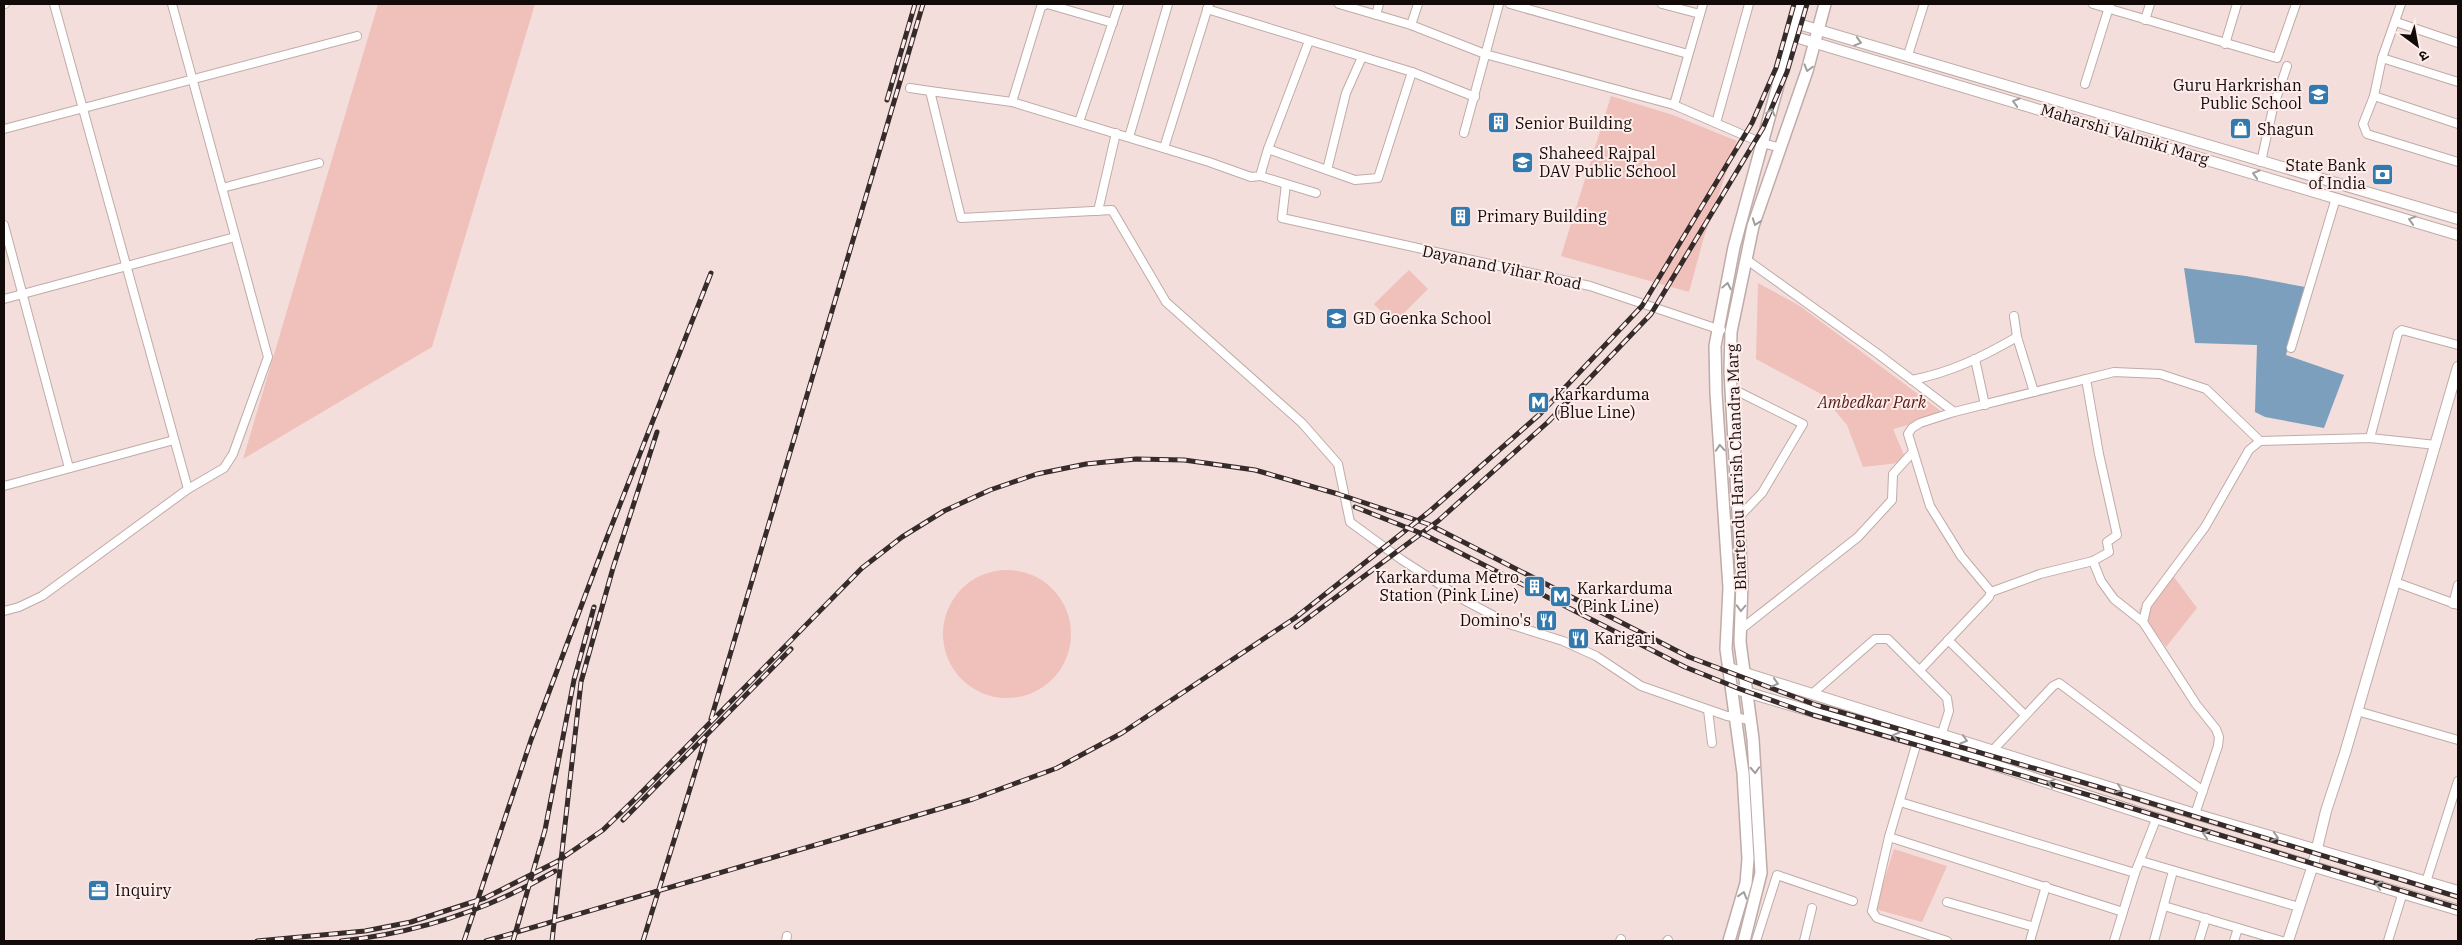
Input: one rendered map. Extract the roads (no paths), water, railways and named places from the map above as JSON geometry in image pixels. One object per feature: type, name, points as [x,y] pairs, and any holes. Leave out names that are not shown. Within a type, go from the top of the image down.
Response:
[{"type":"main road","name":"Bhartendu Harish Chandra Marg","points":[[1729,941],[1746,883],[1748,859],[1743,773],[1726,648],[1729,588],[1716,393],[1716,346],[1734,247],[1800,4]]},
{"type":"main road","name":"Bhartendu Harish Chandra Marg","points":[[1744,941],[1761,873],[1750,720],[1740,630],[1742,583],[1731,388],[1731,332],[1754,226],[1781,148],[1825,4]]},
{"type":"street","points":[[54,4],[188,489]]},
{"type":"street","points":[[4,611],[35,600],[63,582],[188,489],[224,468],[230,461],[268,357],[172,4]]},
{"type":"street","points":[[1012,102],[1041,7],[1047,4],[1113,23]]},
{"type":"street","points":[[1079,122],[1119,4]]},
{"type":"street","points":[[1129,137],[1168,4]]},
{"type":"street","points":[[1339,4],[1411,25],[1485,54],[1674,104],[1762,143],[1781,148]]},
{"type":"street","points":[[1376,15],[1379,4]]},
{"type":"street","points":[[1411,25],[1418,4]]},
{"type":"street","points":[[1464,133],[1499,4]]},
{"type":"street","points":[[1510,4],[1688,54]]},
{"type":"street","points":[[1662,4],[1700,14]]},
{"type":"street","points":[[1674,104],[1703,4]]},
{"type":"street","points":[[1716,123],[1749,4]]},
{"type":"street","points":[[1908,55],[1924,4]]},
{"type":"street","points":[[2093,4],[2110,6],[2145,20],[2277,58],[2296,4]]},
{"type":"street","points":[[2145,20],[2150,4]]},
{"type":"street","points":[[2225,44],[2237,4]]},
{"type":"street","points":[[2401,4],[2382,58],[2374,96],[2363,124],[2367,134],[2458,162]]},
{"type":"street","points":[[2086,84],[2110,6]]},
{"type":"street","points":[[1164,148],[1208,7],[1309,41],[1412,72],[1475,97]]},
{"type":"street","points":[[2396,22],[2458,43]]},
{"type":"street","name":"Maharshi Valmiki Marg","points":[[1795,23],[1908,55],[2458,220]]},
{"type":"street","points":[[4,129],[357,36]]},
{"type":"street","name":"Maharshi Valmiki Marg","points":[[1792,36],[2458,234]]},
{"type":"street","points":[[1260,176],[1268,149],[1309,41]]},
{"type":"street","points":[[1327,170],[1346,93],[1362,57]]},
{"type":"street","points":[[2382,58],[2458,82]]},
{"type":"street","points":[[2261,162],[2273,108],[2287,66]]},
{"type":"street","points":[[1268,149],[1355,180],[1378,178],[1412,72]]},
{"type":"street","points":[[910,88],[1012,102],[1129,137],[1251,177],[1260,176],[1316,193]]},
{"type":"street","points":[[930,91],[961,218],[1112,210],[1166,302],[1302,423],[1338,464],[1350,522],[1402,560],[1464,600],[1509,624],[1572,645],[1596,656],[1641,686],[1708,710],[1750,720]]},
{"type":"street","points":[[2374,96],[2458,124]]},
{"type":"street","points":[[1098,211],[1116,133]]},
{"type":"street","points":[[222,188],[318,163]]},
{"type":"street","name":"Dayanand Vihar Road","points":[[1286,184],[1282,218],[1590,286],[1731,332]]},
{"type":"street","points":[[2291,348],[2336,198]]},
{"type":"street","points":[[4,225],[70,468]]},
{"type":"street","points":[[4,299],[235,237]]},
{"type":"street","points":[[1747,260],[1954,412]]},
{"type":"street","points":[[2014,316],[2017,337],[2034,392]]},
{"type":"street","points":[[2370,438],[2398,332],[2402,330],[2458,345]]},
{"type":"street","points":[[1912,380],[1943,373],[2017,337]]},
{"type":"street","points":[[1975,359],[1985,405]]},
{"type":"street","points":[[2288,941],[2313,865],[2326,810],[2458,367]]},
{"type":"street","points":[[1991,592],[1961,556],[1930,506],[1912,453],[1908,434],[1912,428],[1954,412],[2114,372],[2160,374],[2184,380],[2206,389],[2260,441]]},
{"type":"street","points":[[1920,670],[1989,597],[1991,592],[2040,574],[2093,561],[2109,552],[2107,542],[2117,535],[2099,454],[2086,379]]},
{"type":"street","points":[[1731,388],[1803,424],[1762,493],[1738,518]]},
{"type":"street","points":[[2143,622],[2147,605],[2205,527],[2249,450],[2260,441],[2370,438],[2436,445]]},
{"type":"street","points":[[4,486],[174,440]]},
{"type":"street","points":[[1740,630],[1863,532],[1892,500],[1894,494],[1893,474],[1912,453]]},
{"type":"street","points":[[2093,561],[2101,581],[2114,599],[2143,622],[2196,704],[2216,729],[2219,737],[2218,746],[2195,814]]},
{"type":"street","points":[[2395,582],[2456,604],[2458,585]]},
{"type":"street","points":[[1812,694],[1879,638],[1888,639],[1947,698],[1950,704],[1942,734]]},
{"type":"street","points":[[1948,640],[2025,715]]},
{"type":"street","points":[[1729,668],[1994,749],[2195,814],[2458,891]]},
{"type":"street","points":[[1994,749],[2053,686],[2062,684],[2203,791]]},
{"type":"street","points":[[1732,688],[1917,742],[2190,829],[2458,910]]},
{"type":"street","points":[[1708,710],[1712,743]]},
{"type":"street","points":[[2357,711],[2458,740]]},
{"type":"street","points":[[1917,742],[1872,911],[1877,918],[1947,941]]},
{"type":"street","points":[[2426,882],[2458,781]]},
{"type":"street","points":[[1900,802],[2135,873]]},
{"type":"street","points":[[2114,941],[2135,873],[2141,862],[2157,817]]},
{"type":"street","points":[[1890,838],[2123,912]]},
{"type":"street","points":[[2141,862],[2299,907]]},
{"type":"street","points":[[2154,941],[2173,871]]},
{"type":"street","points":[[1756,941],[1777,875],[1853,900]]},
{"type":"street","points":[[2030,941],[2046,886]]},
{"type":"street","points":[[2388,941],[2403,892]]},
{"type":"street","points":[[1946,902],[2034,927]]},
{"type":"street","points":[[2164,906],[2282,941]]},
{"type":"street","points":[[1806,941],[1812,908]]},
{"type":"street","points":[[2199,941],[2206,918]]},
{"type":"street","points":[[2234,941],[2238,928]]},
{"type":"water","points":[[2184,268],[2246,276],[2305,287],[2286,355],[2344,375],[2324,428],[2265,417],[2255,412],[2257,345],[2195,343]]},
{"type":"railway","points":[[887,100],[915,4]]},
{"type":"railway","points":[[711,719],[923,4]]},
{"type":"railway","points":[[486,941],[973,799],[1057,768],[1122,733],[1295,618],[1430,511],[1540,414],[1642,306],[1752,123],[1776,68],[1794,4]]},
{"type":"railway","points":[[1296,627],[1438,521],[1548,422],[1651,314],[1763,128],[1787,72],[1807,4]]},
{"type":"railway","points":[[464,941],[531,740],[606,540],[711,273]]},
{"type":"railway","points":[[552,941],[581,682],[613,568],[657,432]]},
{"type":"railway","points":[[257,941],[365,931],[411,922],[485,898],[558,861],[603,830],[862,568],[902,537],[944,511],[990,490],[1037,474],[1086,464],[1136,459],[1184,460],[1255,470],[1338,494],[1428,524],[1689,657],[1816,705],[2095,786],[2458,897]]},
{"type":"railway","points":[[1355,507],[1423,534],[1685,667],[1740,689],[1813,715],[2092,796],[2458,908]]},
{"type":"railway","points":[[513,941],[545,830],[574,680],[594,607]]},
{"type":"railway","points":[[623,820],[791,649]]},
{"type":"railway","points":[[643,941],[705,740]]},
{"type":"railway","points":[[341,941],[397,932],[451,918],[504,897],[555,871]]},
{"type":"place","name":"Guru Harkrishan Public School","points":[[2318,94]]},
{"type":"place","name":"Senior Building","points":[[1499,123]]},
{"type":"place","name":"Shagun","points":[[2241,129]]},
{"type":"place","name":"Shaheed Rajpal DAV Public School","points":[[1523,162]]},
{"type":"place","name":"State Bank of India","points":[[2382,174]]},
{"type":"place","name":"Primary Building","points":[[1461,216]]},
{"type":"place","name":"GD Goenka School","points":[[1337,318]]},
{"type":"place","name":"Karkarduma (Blue Line)","points":[[1538,403]]},
{"type":"place","name":"Karkarduma Metro Station (Pink Line)","points":[[1535,586]]},
{"type":"place","name":"Karkarduma (Pink Line)","points":[[1561,597]]},
{"type":"place","name":"Domino's","points":[[1547,620]]},
{"type":"place","name":"Karigari","points":[[1578,638]]},
{"type":"place","name":"Inquiry","points":[[99,890]]},
{"type":"park label","name":"Ambedkar Park","points":[[1872,402]]}]
